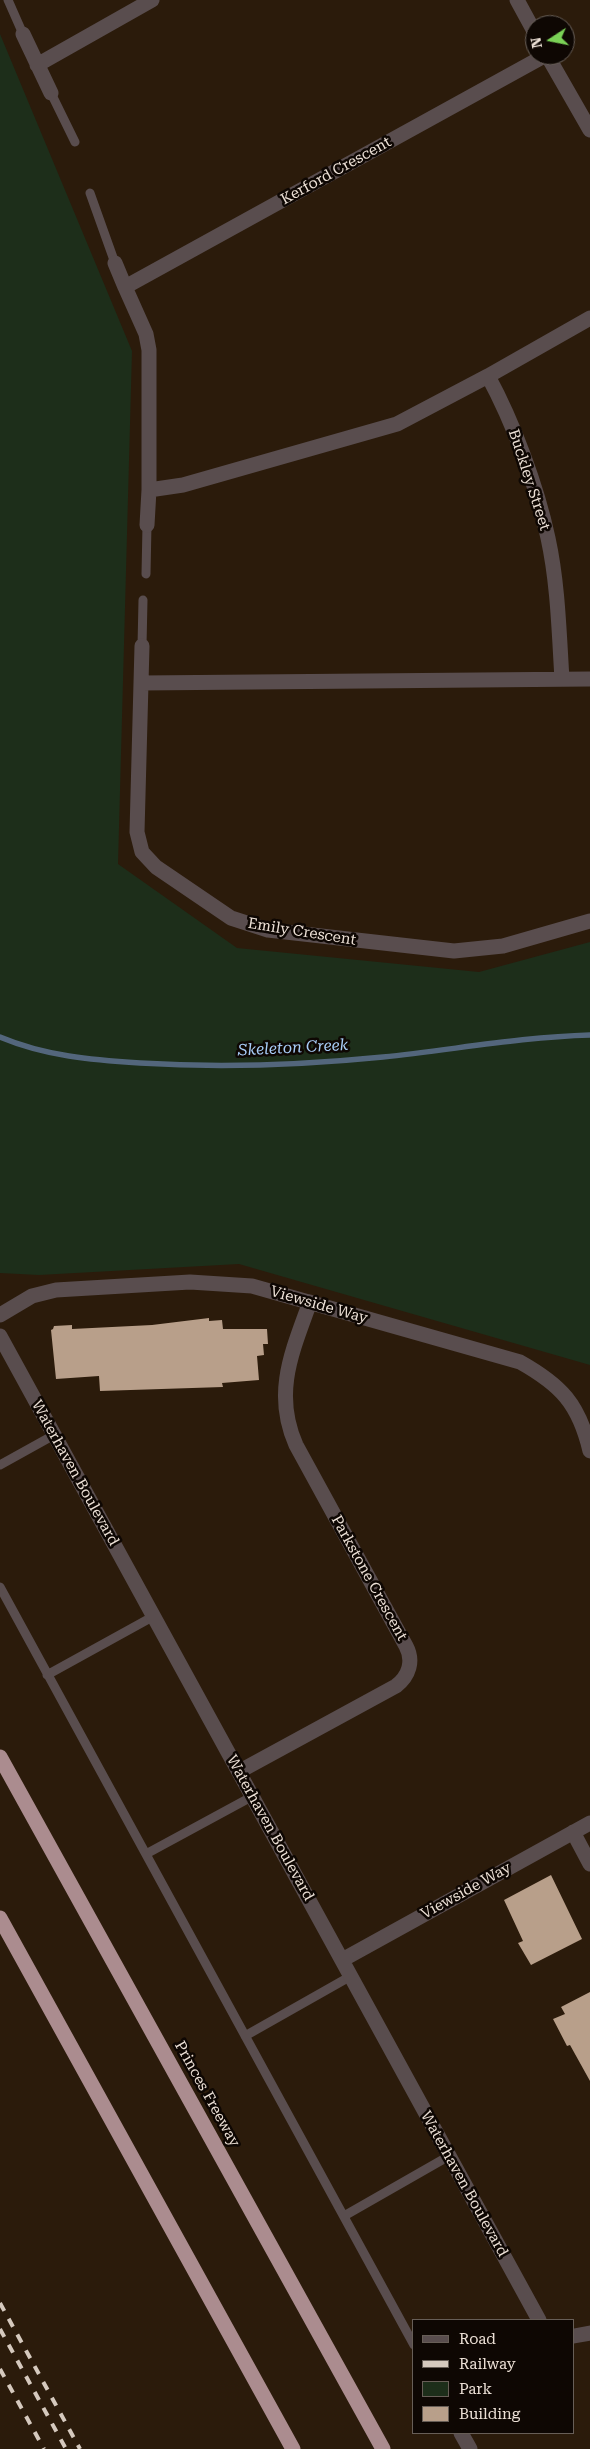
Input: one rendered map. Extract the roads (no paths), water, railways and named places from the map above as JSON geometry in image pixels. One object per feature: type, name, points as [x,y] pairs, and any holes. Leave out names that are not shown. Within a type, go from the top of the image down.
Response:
[{"type":"highway","name":"Princes Freeway","points":[[0,1757],[383,2449]]},
{"type":"highway","points":[[0,1918],[293,2449]]},
{"type":"street","points":[[37,64],[152,0]]},
{"type":"street","points":[[517,0],[525,15]]},
{"type":"street","points":[[23,34],[51,93]]},
{"type":"street","name":"Kerford Crescent","points":[[126,287],[529,65]]},
{"type":"street","points":[[553,65],[590,130]]},
{"type":"street","points":[[115,263],[146,334],[149,350],[149,490],[147,525]]},
{"type":"street","points":[[149,490],[183,485],[397,424],[488,376],[590,318]]},
{"type":"street","name":"Buckley Street","points":[[488,376],[501,400],[541,509],[555,585],[562,679]]},
{"type":"street","name":"Emily Crescent","points":[[142,646],[137,832],[142,852],[156,867],[231,918],[268,930],[454,951],[503,946],[590,921]]},
{"type":"street","points":[[141,683],[590,678]]},
{"type":"street","name":"Viewside Way","points":[[0,1315],[32,1296],[47,1291],[190,1282],[252,1286],[520,1362],[542,1374],[570,1401],[579,1414],[590,1451]]},
{"type":"street","name":"Parkstone Crescent","points":[[240,1771],[396,1686],[405,1676],[410,1662],[406,1646],[296,1445],[287,1420],[284,1397],[285,1386],[310,1302]]},
{"type":"street","name":"Waterhaven Boulevard","points":[[0,1336],[240,1771],[538,2319]]},
{"type":"street","name":"Viewside Way","points":[[342,1960],[590,1823]]},
{"type":"street","points":[[573,1832],[590,1864]]},
{"type":"street","points":[[575,2336],[590,2333]]},
{"type":"street","points":[[462,2434],[470,2449]]},
{"type":"lane","points":[[8,0],[23,34]]},
{"type":"lane","points":[[51,93],[75,142]]},
{"type":"lane","points":[[90,193],[115,263]]},
{"type":"lane","points":[[146,574],[147,525]]},
{"type":"lane","name":"Emily Crescent","points":[[142,646],[143,600]]},
{"type":"lane","points":[[0,1465],[54,1435]]},
{"type":"lane","points":[[0,1587],[412,2341]]},
{"type":"lane","points":[[47,1675],[154,1616]]},
{"type":"lane","points":[[146,1854],[253,1796]]},
{"type":"lane","points":[[245,2036],[351,1976]]},
{"type":"lane","points":[[344,2216],[449,2156]]},
{"type":"waterway","name":"Skeleton Creek","points":[[0,1037],[34,1049],[69,1056],[170,1065],[231,1065],[353,1060],[512,1041],[590,1035]]},
{"type":"railway","points":[[0,2303],[80,2449]]},
{"type":"railway","points":[[0,2329],[66,2449]]},
{"type":"railway","points":[[0,2369],[44,2449]]}]
